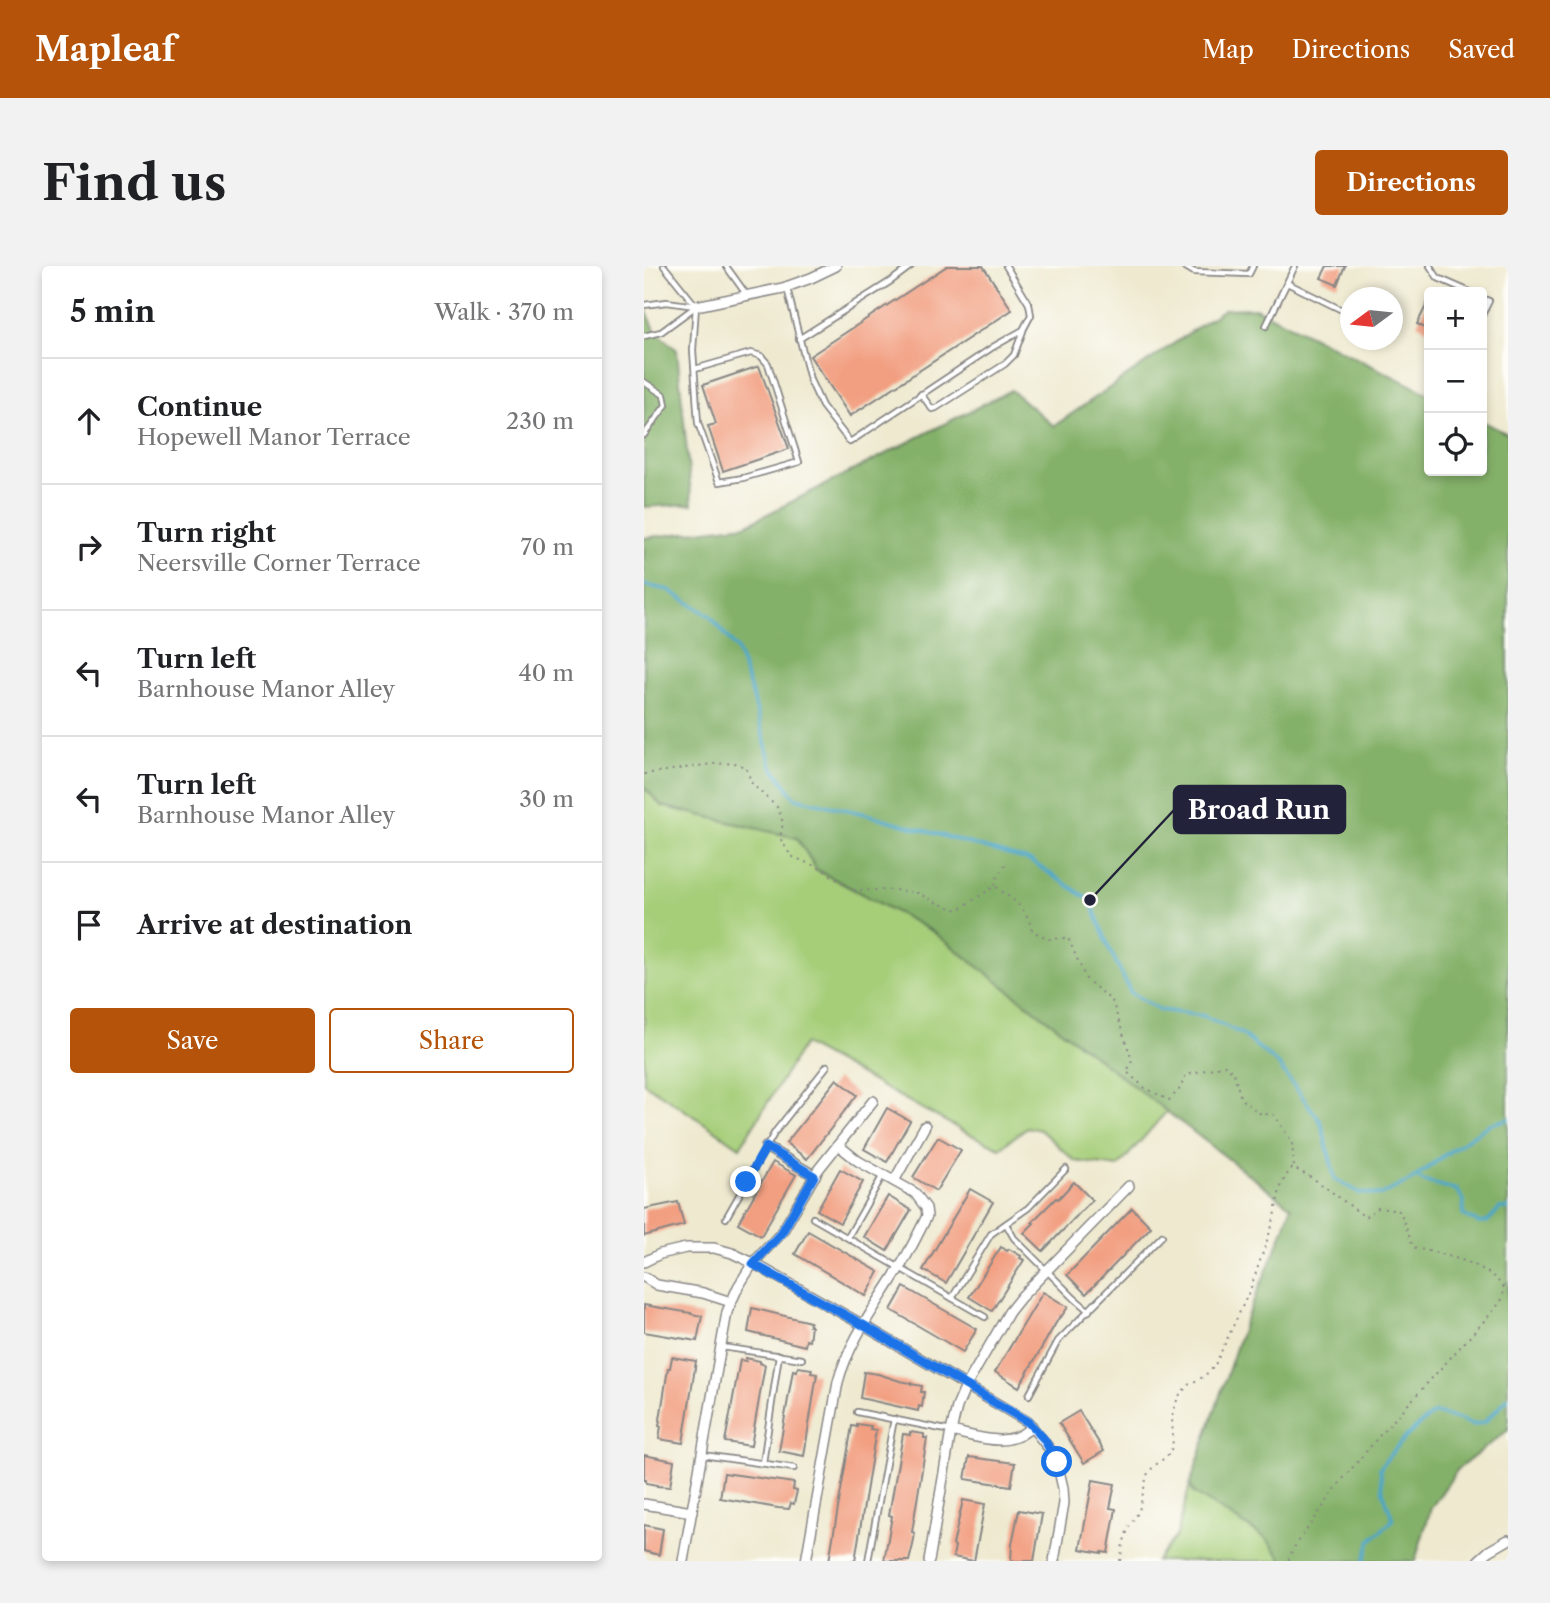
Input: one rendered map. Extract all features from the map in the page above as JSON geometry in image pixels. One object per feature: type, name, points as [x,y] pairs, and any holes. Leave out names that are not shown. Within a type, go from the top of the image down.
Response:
[{"type":"street","points":[[696,306],[787,287],[835,266]]},
{"type":"street","points":[[683,1561],[727,1312],[731,1302],[753,1264],[782,1232],[814,1176],[873,1101]]},
{"type":"street","points":[[894,1181],[925,1126]]},
{"type":"street","points":[[806,1561],[843,1365],[863,1325],[900,1267],[927,1216],[922,1200],[915,1193],[858,1161],[838,1146]]},
{"type":"street","points":[[766,1147],[814,1176]]},
{"type":"street","points":[[929,1561],[951,1431],[966,1386],[1009,1312],[1021,1297],[1129,1186]]},
{"type":"street","points":[[644,1262],[660,1254],[686,1248],[714,1248],[732,1253],[863,1325],[1032,1426],[1057,1462],[1063,1488],[1064,1503],[1054,1561]]},
{"type":"street","points":[[644,1277],[657,1285],[703,1293],[731,1302]]},
{"type":"street","points":[[951,1431],[1005,1440],[1019,1437],[1032,1426]]},
{"type":"street","points":[[644,1504],[692,1512]]},
{"type":"street","points":[[1478,1561],[1489,1551],[1508,1541]]},
{"type":"lane","points":[[664,266],[696,306],[693,350],[698,423],[719,482],[744,478],[799,462],[768,364],[761,356],[751,353],[695,369]]},
{"type":"lane","points":[[726,266],[747,296]]},
{"type":"lane","points":[[799,339],[911,266]]},
{"type":"lane","points":[[921,394],[932,409],[936,408],[1005,364],[1014,355],[1031,315],[1028,304],[1006,266]]},
{"type":"lane","points":[[1184,266],[1194,272],[1249,274],[1253,266]]},
{"type":"lane","points":[[1266,326],[1296,266]]},
{"type":"lane","points":[[1430,266],[1438,278],[1459,287]]},
{"type":"lane","points":[[1287,284],[1340,309]]},
{"type":"lane","points":[[787,287],[810,380],[822,406],[849,442],[1023,330]]},
{"type":"lane","points":[[644,305],[667,302],[696,306]]},
{"type":"lane","points":[[644,336],[662,332],[696,306]]},
{"type":"lane","points":[[644,382],[664,395],[666,405],[644,435]]},
{"type":"lane","points":[[726,1218],[775,1132],[827,1066]]},
{"type":"lane","points":[[952,1298],[990,1234],[1028,1208],[1066,1169]]},
{"type":"lane","points":[[848,1237],[883,1175]]},
{"type":"lane","points":[[813,1218],[985,1317]]},
{"type":"lane","points":[[1006,1224],[1014,1238],[1089,1311]]},
{"type":"lane","points":[[1029,1395],[1058,1341],[1162,1236]]},
{"type":"lane","points":[[722,1347],[802,1359]]},
{"type":"lane","points":[[763,1463],[779,1355]]},
{"type":"lane","points":[[858,1412],[951,1431]]},
{"type":"lane","points":[[868,1561],[894,1419]]},
{"type":"lane","points":[[703,1455],[794,1468]]},
{"type":"path","points":[[644,774],[738,763],[747,770],[752,784],[778,808],[783,822],[780,838],[791,856],[822,869],[853,890],[918,893],[958,910],[995,886],[1006,863]]},
{"type":"path","points":[[995,886],[1023,907],[1029,917],[1032,931],[1049,939],[1068,938],[1086,979],[1112,1001],[1132,1060],[1127,1072],[1145,1088],[1169,1101],[1179,1090],[1186,1075],[1225,1065],[1234,1073],[1241,1099],[1259,1113],[1275,1115],[1292,1142],[1294,1168],[1317,1181],[1365,1217],[1378,1208],[1400,1211],[1413,1247],[1472,1263],[1499,1281],[1504,1288],[1503,1298],[1495,1309],[1342,1480],[1293,1549],[1288,1561]]},
{"type":"path","points":[[1121,1561],[1123,1544],[1139,1511],[1147,1475],[1168,1455],[1171,1448],[1172,1417],[1178,1397],[1188,1385],[1214,1367],[1250,1290],[1272,1226],[1284,1177],[1294,1166]]},
{"type":"green space","points":[[644,305],[656,332],[677,350],[692,504],[644,507]]},
{"type":"green space","points":[[1255,308],[1424,392],[1424,476],[1487,476],[1487,424],[1508,434],[1508,1430],[1458,1469],[1431,1508],[1415,1561],[1284,1561],[1267,1539],[1194,1493],[1190,1484],[1245,1321],[1291,1207],[932,931],[817,870],[797,838],[662,806],[644,787],[644,538],[746,525],[1011,390],[1054,426],[1224,309]]},
{"type":"green space","points":[[644,787],[663,806],[797,838],[817,870],[932,931],[1167,1111],[1118,1167],[1075,1161],[1040,1130],[1027,1127],[1000,1148],[963,1131],[804,1044],[740,1147],[644,1083]]},
{"type":"green space","points":[[1190,1484],[1195,1493],[1267,1539],[1284,1561],[1156,1561],[1177,1535]]},
{"type":"building","points":[[947,266],[983,266],[1012,310],[850,416],[810,356]]},
{"type":"building","points":[[1327,266],[1345,266],[1337,285],[1321,278]]},
{"type":"building","points":[[1424,310],[1424,328],[1417,324]]},
{"type":"building","points":[[759,366],[789,449],[723,471],[708,426],[716,424],[703,385]]},
{"type":"building","points":[[837,1079],[857,1095],[807,1159],[786,1143]]},
{"type":"building","points":[[887,1108],[910,1121],[887,1162],[864,1149]]},
{"type":"building","points":[[938,1137],[961,1150],[936,1191],[913,1177]]},
{"type":"building","points":[[773,1162],[796,1175],[761,1236],[738,1223]]},
{"type":"building","points":[[840,1169],[863,1182],[840,1223],[817,1210]]},
{"type":"building","points":[[1074,1182],[1092,1200],[1043,1251],[1024,1233]]},
{"type":"building","points":[[970,1189],[993,1202],[946,1283],[923,1270]]},
{"type":"building","points":[[888,1196],[911,1210],[887,1251],[864,1237]]},
{"type":"building","points":[[678,1202],[684,1225],[644,1236],[644,1209]]},
{"type":"building","points":[[1132,1208],[1151,1227],[1086,1294],[1067,1275]]},
{"type":"building","points":[[808,1231],[879,1272],[866,1296],[795,1254]]},
{"type":"building","points":[[1001,1247],[1007,1251],[1009,1249],[1024,1260],[992,1311],[969,1297]]},
{"type":"building","points":[[904,1287],[977,1329],[963,1352],[891,1310]]},
{"type":"building","points":[[1043,1292],[1068,1307],[1060,1316],[1019,1387],[995,1372]]},
{"type":"building","points":[[644,1305],[702,1316],[697,1341],[644,1332]]},
{"type":"building","points":[[752,1308],[810,1322],[809,1341],[806,1340],[805,1346],[748,1332]]},
{"type":"building","points":[[672,1357],[696,1361],[683,1443],[659,1439],[668,1368]]},
{"type":"building","points":[[746,1358],[765,1365],[751,1446],[725,1442],[740,1360],[746,1361]]},
{"type":"building","points":[[798,1367],[812,1369],[811,1373],[817,1374],[804,1456],[779,1451],[793,1370],[797,1371]]},
{"type":"building","points":[[864,1372],[922,1386],[922,1407],[919,1406],[918,1411],[860,1398]]},
{"type":"building","points":[[1079,1411],[1104,1451],[1084,1463],[1059,1423]]},
{"type":"building","points":[[857,1424],[871,1426],[870,1429],[876,1430],[855,1561],[829,1561],[852,1426],[857,1427]]},
{"type":"building","points":[[910,1432],[924,1434],[924,1438],[927,1438],[912,1532],[915,1533],[913,1545],[909,1561],[884,1561],[903,1434],[910,1435]]},
{"type":"building","points":[[644,1455],[674,1461],[670,1487],[646,1483]]},
{"type":"building","points":[[969,1457],[1015,1463],[1011,1486],[965,1479]]},
{"type":"building","points":[[724,1473],[794,1483],[793,1490],[797,1491],[794,1504],[791,1503],[789,1509],[720,1498]]},
{"type":"building","points":[[1093,1480],[1115,1484],[1110,1508],[1116,1509],[1108,1553],[1080,1549]]},
{"type":"building","points":[[963,1500],[985,1504],[974,1561],[953,1557]]},
{"type":"building","points":[[1019,1510],[1042,1514],[1034,1561],[1011,1561]]},
{"type":"building","points":[[644,1525],[663,1529],[659,1555],[644,1551]]},
{"type":"waterway","points":[[644,585],[669,590],[710,616],[737,649],[771,765],[795,798],[870,815],[1031,861],[1090,900],[1131,993],[1160,1010],[1204,1016],[1242,1034],[1278,1064],[1321,1122],[1335,1179],[1360,1193],[1381,1195],[1413,1179],[1490,1124],[1508,1119]]},
{"type":"waterway","points":[[1416,1177],[1457,1190],[1464,1201],[1463,1215],[1479,1223],[1487,1222],[1500,1208],[1508,1208]]},
{"type":"waterway","points":[[1364,1561],[1370,1541],[1393,1520],[1383,1492],[1380,1468],[1398,1445],[1435,1413],[1474,1425],[1485,1422],[1508,1398]]},
{"type":"place","name":"Broad Run","points":[[1090,900]]},
{"type":"route","points":[[746,1182],[766,1147],[814,1176],[782,1232],[753,1264],[1028,1422],[1044,1439],[1057,1462]]}]
